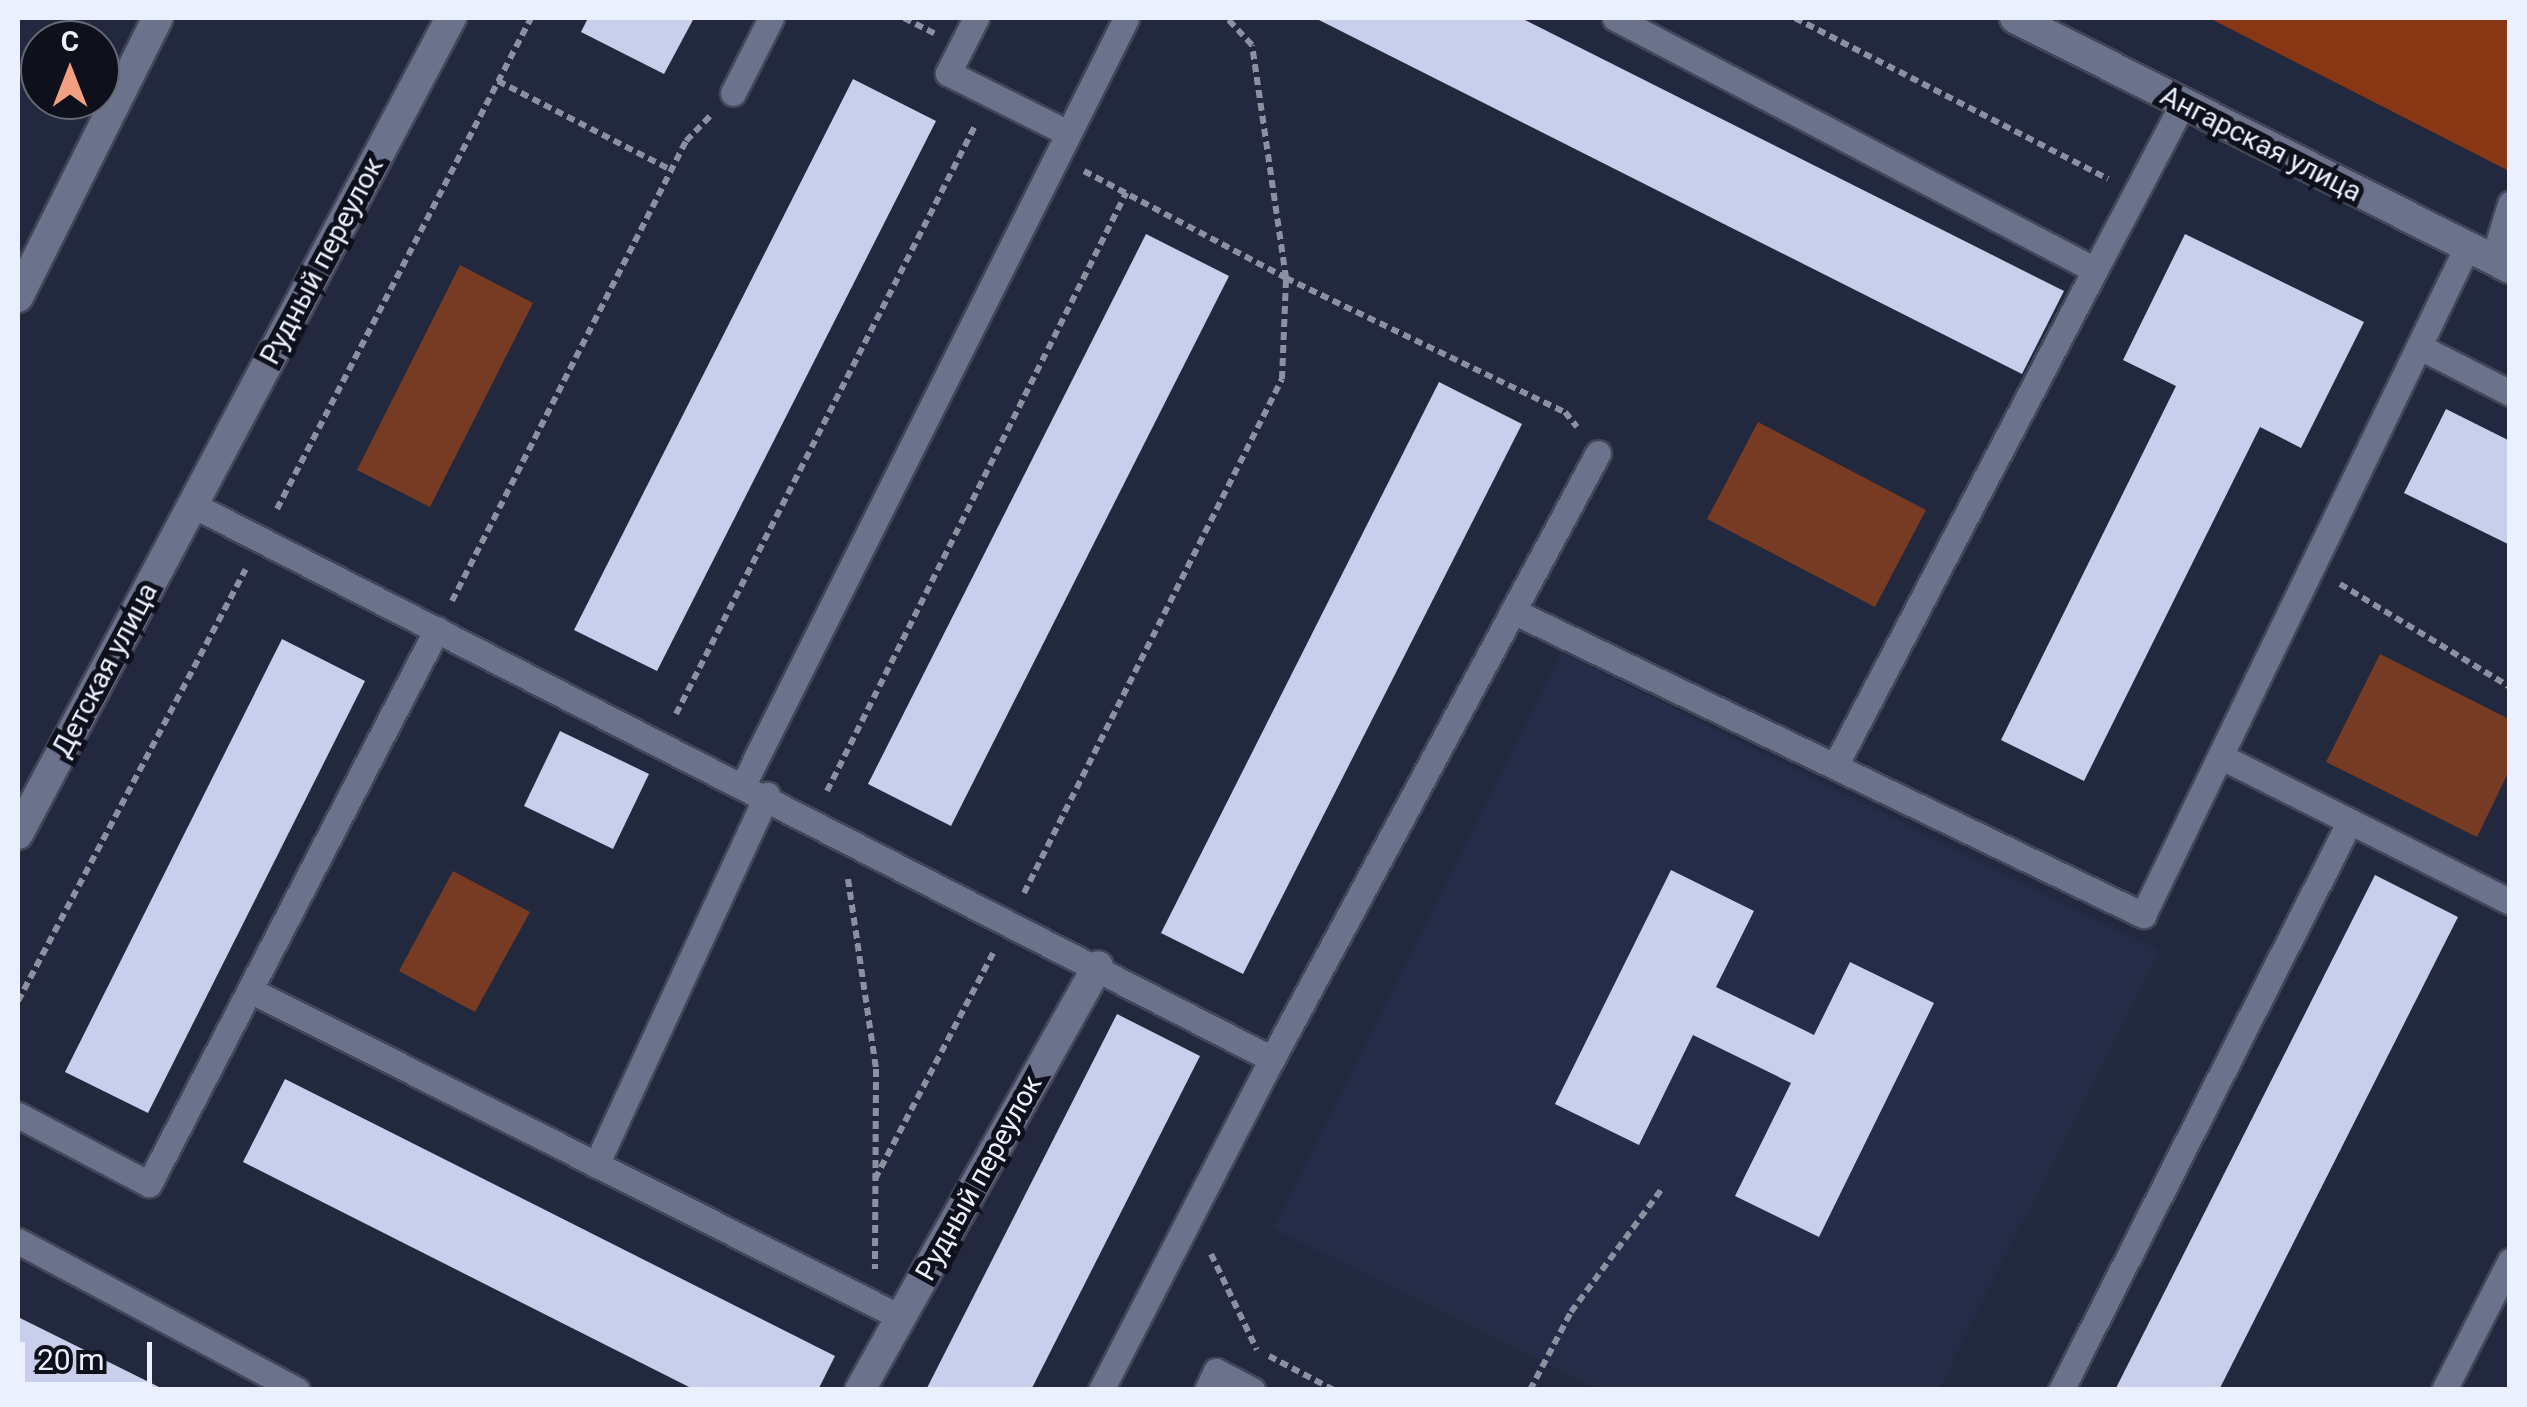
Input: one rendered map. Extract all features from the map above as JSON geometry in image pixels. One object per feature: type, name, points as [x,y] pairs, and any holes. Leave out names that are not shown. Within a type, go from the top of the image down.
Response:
[{"type":"street","points":[[18,297],[158,18]]},
{"type":"street","name":"Рудный переулок","points":[[192,505],[451,18]]},
{"type":"street","name":"Ангарская улица","points":[[2014,18],[2490,258]]},
{"type":"street","name":"Детская улица","points":[[18,834],[192,505]]},
{"type":"street","name":"Рудный переулок","points":[[860,1390],[888,1311],[1098,966]]},
{"type":"lane","points":[[733,93],[771,18]]},
{"type":"lane","points":[[976,18],[948,74],[990,95],[1062,145]]},
{"type":"lane","points":[[744,783],[1126,18]]},
{"type":"lane","points":[[1615,18],[2095,270]]},
{"type":"lane","points":[[1835,766],[2182,105]]},
{"type":"lane","points":[[1513,611],[2143,915],[2224,758],[2420,347],[2490,258],[2510,204]]},
{"type":"lane","points":[[2420,347],[2510,393]]},
{"type":"lane","points":[[1101,1390],[1272,1059],[1598,453]]},
{"type":"lane","points":[[192,505],[744,783],[1272,1059]]},
{"type":"lane","points":[[18,1115],[150,1184],[437,628]]},
{"type":"lane","points":[[2224,758],[2510,902]]},
{"type":"lane","points":[[596,1164],[767,796]]},
{"type":"lane","points":[[2061,1390],[2350,821]]},
{"type":"lane","points":[[250,990],[888,1311]]},
{"type":"lane","points":[[18,1241],[297,1390]]},
{"type":"lane","points":[[2444,1390],[2510,1261]]},
{"type":"lane","points":[[1207,1390],[1216,1371],[1252,1390]]},
{"type":"path","points":[[875,1178],[1010,922],[1282,379],[1286,278],[1252,46],[1227,18]]},
{"type":"path","points":[[1795,18],[2136,193]]},
{"type":"path","points":[[498,81],[671,170]]},
{"type":"path","points":[[437,628],[686,141],[733,93]]},
{"type":"path","points":[[662,742],[990,95]]},
{"type":"path","points":[[1062,145],[1126,193],[1286,278],[1565,412],[1598,453]]},
{"type":"path","points":[[813,819],[1126,193]]},
{"type":"path","points":[[2314,568],[2510,687]]},
{"type":"path","points":[[841,833],[876,1069],[875,1178],[888,1311]]},
{"type":"path","points":[[1530,1390],[1571,1312],[1661,1190]]},
{"type":"path","points":[[1192,1213],[1254,1348],[1334,1390]]},
{"type":"shaded area","points":[[2209,18],[2509,18],[2509,171]]},
{"type":"shaded area","points":[[460,265],[533,303],[430,507],[357,470]]},
{"type":"shaded area","points":[[1758,422],[1926,510],[1875,607],[1707,519]]},
{"type":"shaded area","points":[[1561,652],[2159,950],[1939,1389],[1598,1389],[1273,1228]]},
{"type":"shaded area","points":[[2380,654],[2509,719],[2509,771],[2477,837],[2326,762]]},
{"type":"shaded area","points":[[453,871],[530,912],[475,1012],[399,971]]},
{"type":"building","points":[[588,18],[694,18],[664,74],[581,32]]},
{"type":"building","points":[[1315,18],[1521,18],[2064,291],[2022,374]]},
{"type":"building","points":[[853,79],[936,121],[657,671],[574,630]]},
{"type":"building","points":[[1146,234],[1229,276],[951,826],[868,784]]},
{"type":"building","points":[[2185,234],[2364,322],[2301,448],[2260,427],[2084,781],[2001,740],[2176,386],[2123,360]]},
{"type":"building","points":[[1439,382],[1522,424],[1243,974],[1161,933]]},
{"type":"building","points":[[2446,409],[2510,441],[2510,545],[2404,493]]},
{"type":"building","points":[[282,639],[365,681],[148,1113],[65,1072]]},
{"type":"building","points":[[560,731],[649,774],[613,849],[524,806]]},
{"type":"building","points":[[1671,870],[1754,911],[1716,987],[1814,1035],[1850,962],[1934,1003],[1819,1237],[1735,1196],[1791,1083],[1693,1035],[1639,1145],[1555,1104]]},
{"type":"building","points":[[2375,875],[2458,917],[2219,1390],[2115,1390]]},
{"type":"building","points":[[1117,1014],[1200,1056],[1031,1390],[926,1390]]},
{"type":"building","points":[[285,1079],[835,1356],[818,1390],[695,1390],[243,1162]]},
{"type":"building","points":[[18,1317],[165,1390],[18,1390]]}]
